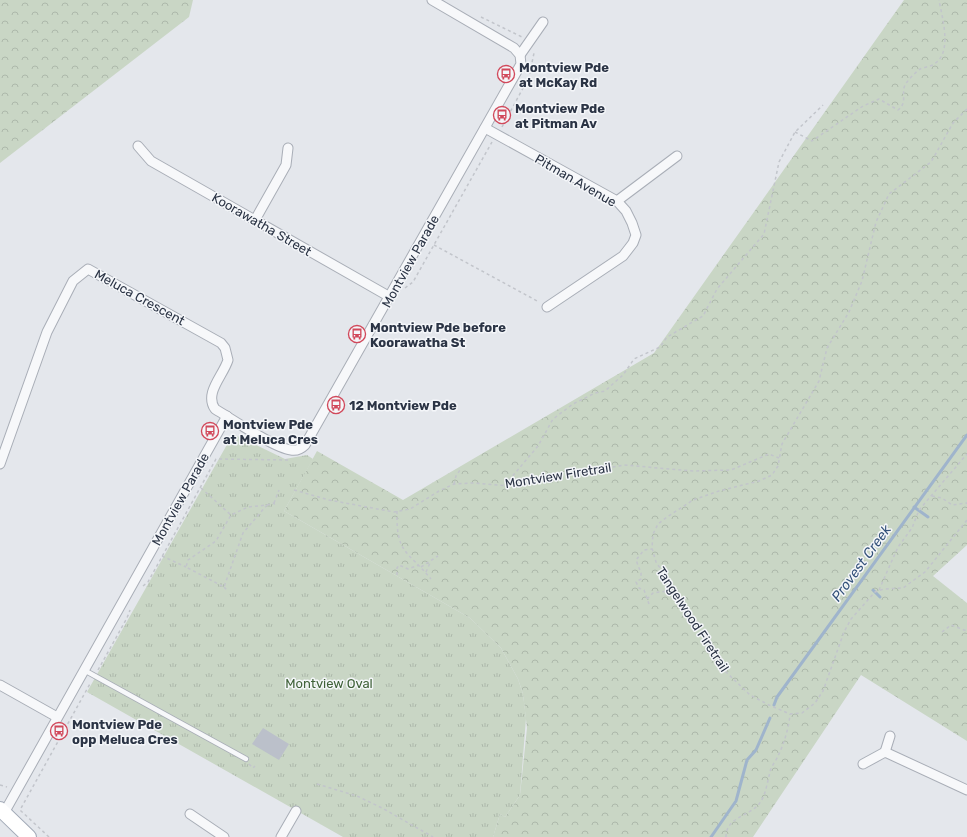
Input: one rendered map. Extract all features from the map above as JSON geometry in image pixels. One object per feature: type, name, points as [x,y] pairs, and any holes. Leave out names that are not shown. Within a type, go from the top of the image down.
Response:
[{"type":"main road","points":[[2,811],[29,837]]},
{"type":"street","points":[[432,0],[509,44],[520,55]]},
{"type":"street","name":"Montview Parade","points":[[2,811],[84,670],[227,416],[278,446],[292,451],[300,450],[305,445],[518,70],[520,55],[543,22]]},
{"type":"street","name":"Pitman Avenue","points":[[485,128],[617,201],[626,211],[632,223],[636,235],[634,243],[623,256],[547,307]]},
{"type":"street","name":"Koorawatha Street","points":[[138,146],[151,161],[390,297]]},
{"type":"street","points":[[255,220],[286,165],[288,148]]},
{"type":"street","points":[[617,201],[676,156]]},
{"type":"street","name":"Meluca Crescent","points":[[0,464],[47,332],[73,280],[88,268],[221,343],[225,348],[228,360],[210,399],[215,409],[227,416]]},
{"type":"street","points":[[0,685],[57,717]]},
{"type":"street","points":[[863,764],[885,752],[890,736]]},
{"type":"street","points":[[885,752],[967,790]]},
{"type":"street","points":[[281,837],[296,811]]},
{"type":"street","points":[[190,814],[224,837]]},
{"type":"lane","points":[[84,670],[246,759]]},
{"type":"path","points":[[795,132],[812,142],[863,106],[879,99],[898,110],[902,107],[905,101],[904,90],[906,83],[920,69],[938,61],[943,50],[946,32],[939,0]]},
{"type":"path","points":[[476,14],[501,28],[521,36],[534,52],[529,77],[502,124],[502,129]]},
{"type":"path","points":[[505,485],[538,446],[553,419],[573,404],[595,393],[606,391],[623,375],[634,359],[660,347],[667,338],[703,316],[718,289],[764,234],[779,162],[795,132],[823,105]]},
{"type":"path","points":[[649,604],[644,590],[639,588],[636,582],[641,580],[641,573],[636,560],[644,550],[652,548],[653,534],[658,524],[693,500],[719,490],[758,482],[772,475],[778,466],[778,458],[782,444],[819,381],[827,348],[849,312],[862,281],[876,222],[889,194],[931,162],[953,123],[967,109]]},
{"type":"path","points":[[402,292],[413,282],[493,140]]},
{"type":"path","points":[[434,245],[547,307]]},
{"type":"path","name":"Montview Firetrail","points":[[294,490],[329,500],[397,511],[410,508],[454,484],[505,485],[624,465],[693,471],[731,470],[769,454],[778,458]]},
{"type":"path","points":[[726,837],[726,830],[733,821],[747,814],[760,802],[769,782],[770,771],[778,755],[790,714],[802,713],[815,703],[823,691],[850,619],[879,590],[898,547],[912,528],[919,510],[967,454]]},
{"type":"path","points":[[141,588],[148,582],[216,459],[295,459]]},
{"type":"path","points":[[454,484],[456,476],[460,470]]},
{"type":"path","points":[[200,488],[231,515]]},
{"type":"path","points":[[275,506],[274,503],[279,490]]},
{"type":"path","points":[[932,496],[942,498],[952,505],[967,503]]},
{"type":"path","points":[[186,567],[188,560],[216,541],[231,515],[248,507],[274,503]]},
{"type":"path","points":[[224,587],[243,533],[267,505]]},
{"type":"path","points":[[397,511],[397,536],[403,550],[426,572],[431,579]]},
{"type":"path","points":[[879,590],[903,588],[924,572],[967,520]]},
{"type":"path","name":"Tangelwood Firetrail","points":[[652,548],[656,562],[710,642],[725,671],[750,695],[790,714]]},
{"type":"path","points":[[162,556],[224,587],[228,591]]},
{"type":"path","points":[[421,567],[431,562],[438,556]]},
{"type":"path","points":[[426,572],[431,562]]},
{"type":"path","points":[[397,575],[397,568],[399,565],[408,569],[419,566]]},
{"type":"path","points":[[647,599],[653,593],[667,591],[677,593]]},
{"type":"path","points":[[49,837],[20,810],[127,618],[131,605]]},
{"type":"path","points":[[942,632],[951,625],[967,631]]},
{"type":"path","points":[[317,784],[357,796],[382,808],[433,837]]},
{"type":"path","points":[[0,785],[9,788]]},
{"type":"green space","points":[[0,0],[193,0],[189,17],[0,163]]},
{"type":"green space","points":[[904,0],[967,0],[967,545],[933,576],[967,603],[967,741],[861,675],[753,837],[493,837],[500,814],[505,817],[520,795],[527,728],[523,694],[518,679],[501,648],[470,618],[284,511],[317,451],[403,500],[654,353]]},
{"type":"green space","name":"Montview Oval","points":[[233,434],[285,459],[307,455],[313,459],[284,511],[470,618],[501,648],[518,679],[523,694],[526,718],[520,795],[505,817],[500,814],[493,837],[343,837],[87,692]]},
{"type":"building","points":[[263,728],[289,744],[279,760],[252,744]]},
{"type":"waterway","name":"Provest Creek","points":[[774,705],[777,697],[967,435]]},
{"type":"waterway","points":[[914,507],[928,517]]},
{"type":"waterway","points":[[873,590],[880,597]]},
{"type":"waterway","name":"Provest Creek","points":[[711,837],[736,801],[747,760],[756,750],[770,718]]},
{"type":"place","name":"Montview Pde at McKay Rd","points":[[506,74]]},
{"type":"place","name":"Montview Pde at Pitman Av","points":[[502,115]]},
{"type":"place","name":"Montview Pde before Koorawatha St","points":[[357,334]]},
{"type":"place","name":"12 Montview Pde","points":[[336,405]]},
{"type":"place","name":"Montview Pde at Meluca Cres","points":[[210,431]]},
{"type":"place","name":"Montview Pde opp Meluca Cres","points":[[59,731]]}]
